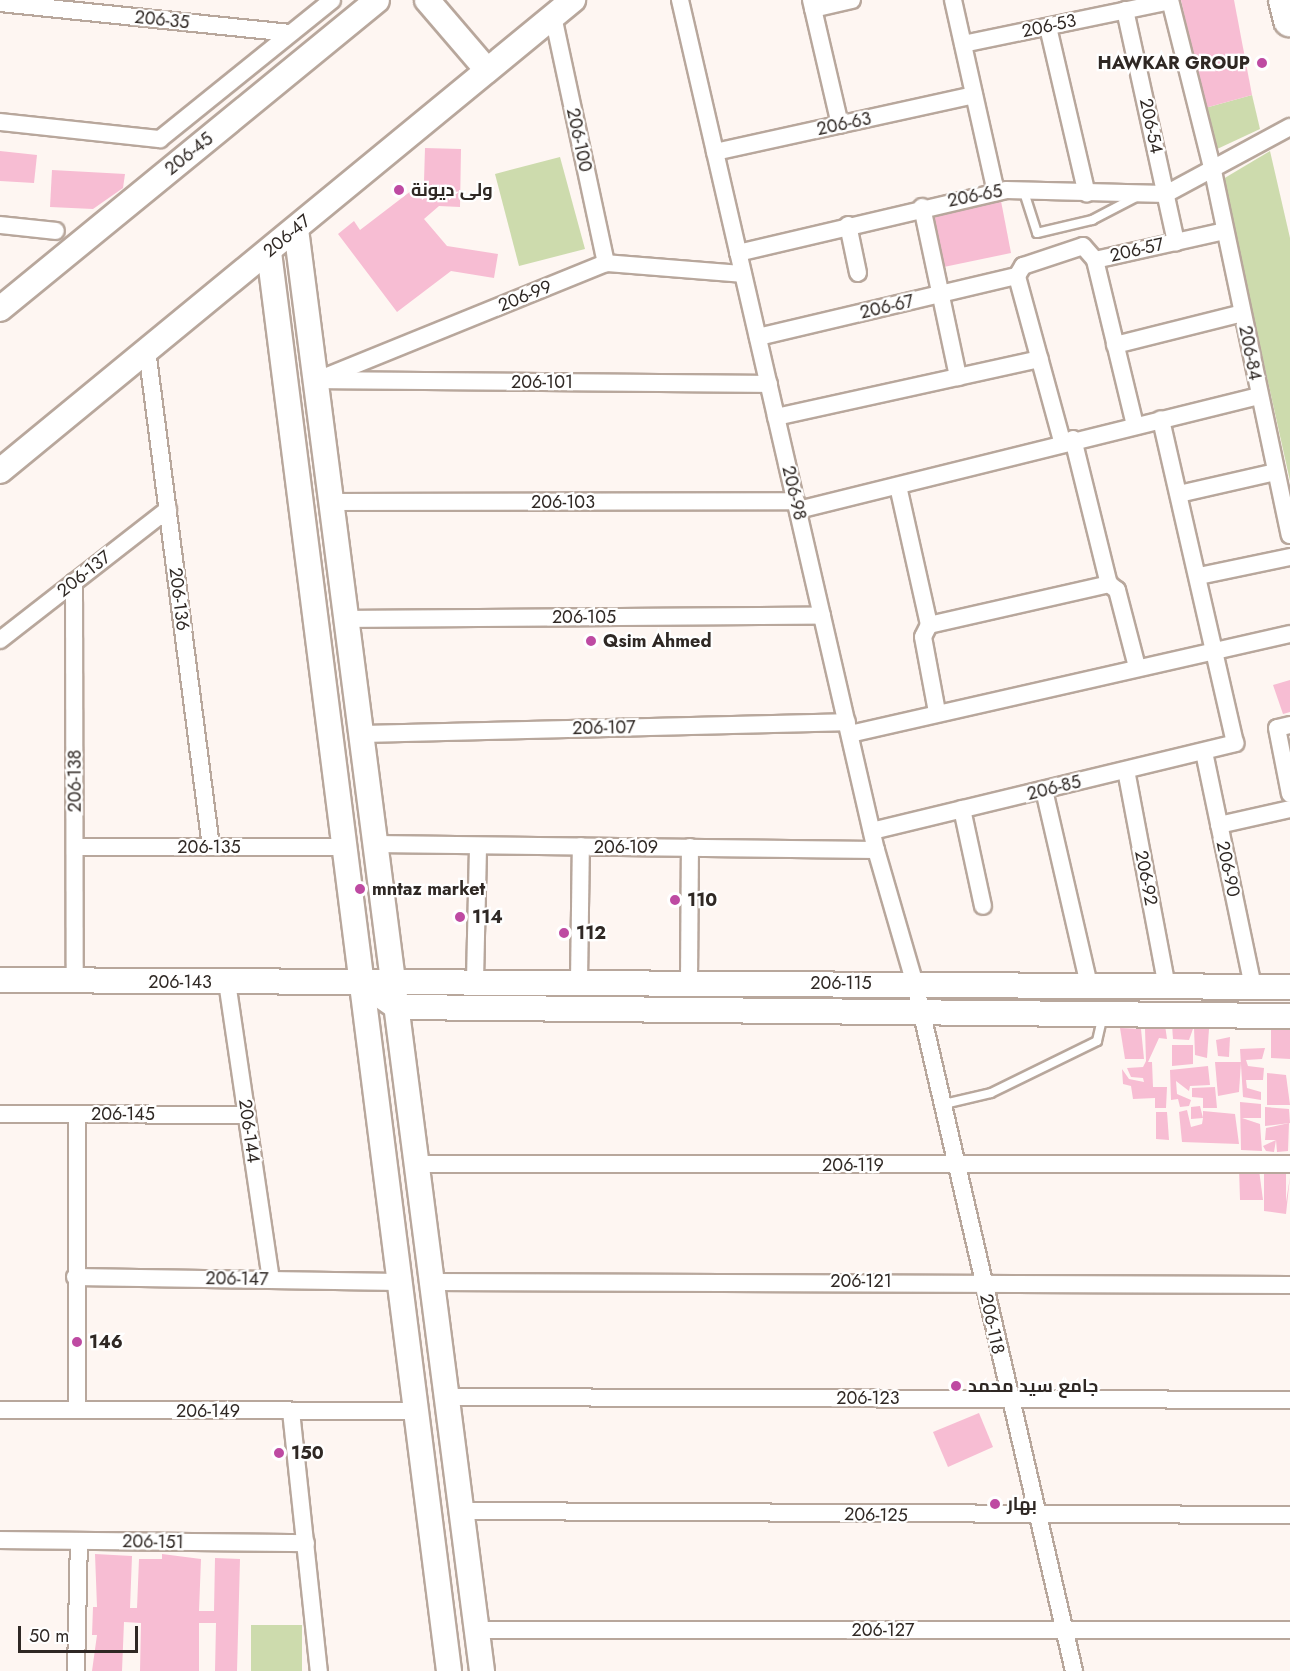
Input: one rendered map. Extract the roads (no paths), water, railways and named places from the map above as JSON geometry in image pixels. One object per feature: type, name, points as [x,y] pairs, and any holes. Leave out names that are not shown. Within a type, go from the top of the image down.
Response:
[{"type":"highway","points":[[1285,0],[1290,20]]},
{"type":"street","points":[[0,122],[160,139],[288,33],[332,0]]},
{"type":"street","name":"206-45","points":[[0,309],[377,0]]},
{"type":"street","points":[[428,0],[488,70]]},
{"type":"street","name":"206-47","points":[[0,471],[573,0]]},
{"type":"street","name":"206-98","points":[[680,0],[876,850],[915,984],[918,1011]]},
{"type":"street","points":[[840,125],[812,4],[852,0]]},
{"type":"street","points":[[955,1],[996,192]]},
{"type":"street","name":"206-53","points":[[963,44],[1170,1]]},
{"type":"street","name":"206-84","points":[[1170,1],[1213,171],[1258,396],[1290,535]]},
{"type":"street","name":"206-35","points":[[0,3],[43,4],[288,33]]},
{"type":"street","name":"206-54","points":[[1125,10],[1176,242]]},
{"type":"street","name":"206-100","points":[[553,16],[606,263]]},
{"type":"street","points":[[1048,27],[1087,194]]},
{"type":"street","name":"206-63","points":[[715,152],[974,95]]},
{"type":"street","name":"206-65","points":[[738,253],[922,207],[996,192],[1023,189],[1137,196],[1166,194],[1213,171],[1290,127]]},
{"type":"street","points":[[922,207],[958,378]]},
{"type":"street","points":[[0,225],[56,231]]},
{"type":"street","points":[[848,225],[858,273]]},
{"type":"street","points":[[296,229],[482,1671]]},
{"type":"street","name":"206-57","points":[[1020,271],[1083,246],[1095,260],[1225,231]]},
{"type":"street","points":[[269,252],[448,1671]]},
{"type":"street","points":[[1095,260],[1135,425]]},
{"type":"street","name":"206-99","points":[[315,380],[606,263],[743,274]]},
{"type":"street","points":[[1020,271],[1040,359],[1068,440],[1109,584],[1117,590],[1137,667]]},
{"type":"street","name":"206-67","points":[[758,337],[941,295],[1020,271]]},
{"type":"street","points":[[1115,345],[1242,313]]},
{"type":"street","name":"206-136","points":[[147,350],[211,847]]},
{"type":"street","points":[[776,417],[1040,359]]},
{"type":"street","name":"206-101","points":[[315,380],[769,384]]},
{"type":"street","name":"206-103","points":[[331,502],[797,506],[898,486],[1068,440],[1258,396]]},
{"type":"street","points":[[1161,419],[1217,649]]},
{"type":"street","points":[[1179,494],[1276,472]]},
{"type":"street","points":[[898,486],[929,625],[923,637],[937,712]]},
{"type":"street","name":"206-137","points":[[0,640],[168,509]]},
{"type":"street","points":[[1199,576],[1290,557]]},
{"type":"street","name":"206-138","points":[[74,582],[75,981]]},
{"type":"street","points":[[929,625],[1109,584]]},
{"type":"street","name":"206-105","points":[[346,619],[822,616]]},
{"type":"street","name":"206-107","points":[[361,734],[848,728],[937,712],[1290,634]]},
{"type":"street","name":"206-85","points":[[872,831],[1235,743],[1217,649]]},
{"type":"street","points":[[1290,724],[1277,728],[1290,794]]},
{"type":"street","name":"206-90","points":[[1204,752],[1253,986]]},
{"type":"street","name":"206-92","points":[[1126,770],[1167,986]]},
{"type":"street","points":[[1044,790],[1089,985]]},
{"type":"street","points":[[962,809],[983,906]]},
{"type":"street","points":[[1219,825],[1290,809]]},
{"type":"street","name":"206-109","points":[[375,844],[876,850]]},
{"type":"street","points":[[475,980],[478,846]]},
{"type":"street","points":[[579,981],[581,846]]},
{"type":"street","name":"206-135","points":[[75,848],[344,847]]},
{"type":"street","points":[[689,982],[690,847]]},
{"type":"street","name":"206-115","points":[[393,979],[1290,987]]},
{"type":"street","name":"206-143","points":[[0,980],[227,982],[393,979]]},
{"type":"street","points":[[361,980],[396,1007]]},
{"type":"street","name":"206-144","points":[[227,982],[271,1279]]},
{"type":"street","name":"206-115","points":[[396,1007],[1290,1016]]},
{"type":"street","name":"206-118","points":[[918,1011],[1074,1671]]},
{"type":"street","name":"206-145","points":[[0,1114],[247,1115]]},
{"type":"street","points":[[77,1114],[75,1277],[77,1410]]},
{"type":"street","name":"206-119","points":[[417,1164],[1290,1164]]},
{"type":"street","name":"206-147","points":[[75,1277],[399,1282]]},
{"type":"street","name":"206-121","points":[[432,1282],[983,1280],[1290,1285]]},
{"type":"street","name":"206-123","points":[[447,1397],[1290,1400]]},
{"type":"street","name":"206-149","points":[[0,1410],[416,1411]]},
{"type":"street","points":[[291,1411],[319,1671]]},
{"type":"street","name":"206-125","points":[[462,1511],[1038,1516],[1290,1515]]},
{"type":"street","name":"206-151","points":[[0,1540],[306,1543]]},
{"type":"street","points":[[76,1671],[79,1541]]},
{"type":"street","name":"206-127","points":[[477,1630],[1290,1630]]},
{"type":"lane","points":[[1023,189],[1037,233],[1092,220],[1137,196]]},
{"type":"lane","points":[[940,1105],[992,1093],[1097,1041],[1104,1015]]},
{"type":"place","name":"HAWKAR GROUP","points":[[1262,63]]},
{"type":"place","name":"ولی دیونة","points":[[399,190]]},
{"type":"place","name":"Qsim Ahmed","points":[[591,641]]},
{"type":"place","name":"mntaz market","points":[[360,889]]},
{"type":"place","name":"110","points":[[675,900]]},
{"type":"place","name":"114","points":[[460,917]]},
{"type":"place","name":"112","points":[[564,933]]},
{"type":"place","name":"146","points":[[77,1342]]},
{"type":"place","name":"جامع سيد محمد","points":[[956,1386]]},
{"type":"place","name":"150","points":[[279,1453]]},
{"type":"place","name":"بهار","points":[[995,1504]]}]
